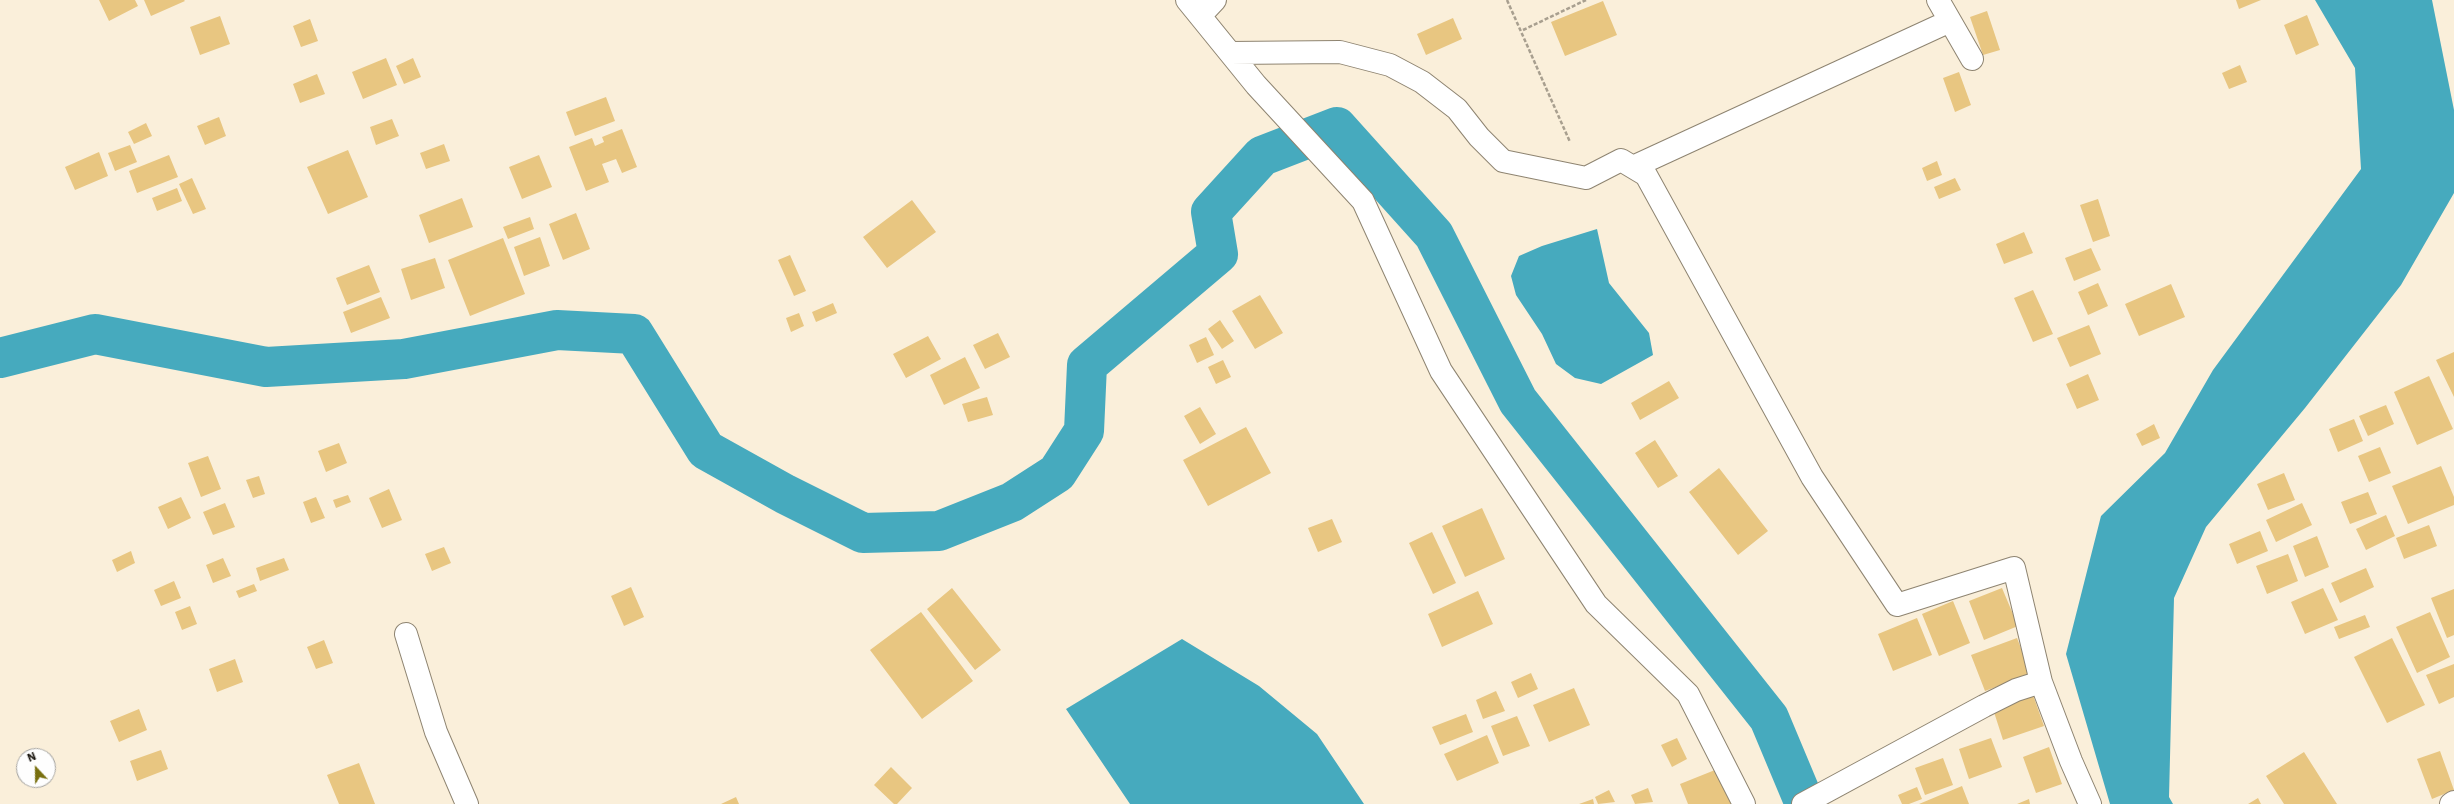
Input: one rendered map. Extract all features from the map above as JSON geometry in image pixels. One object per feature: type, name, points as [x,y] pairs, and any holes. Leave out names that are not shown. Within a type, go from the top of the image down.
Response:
[{"type":"street","points":[[1215,0],[1193,8],[1256,85],[1363,201],[1441,371],[1596,604],[1688,694],[1744,804]]},
{"type":"street","points":[[1938,0],[1972,59]]},
{"type":"street","points":[[1633,167],[1950,21]]},
{"type":"street","points":[[1230,53],[1340,52],[1390,64],[1422,82],[1457,109],[1479,137],[1503,161],[1586,178],[1621,160],[1646,175],[1812,477],[1897,605],[2014,568],[2041,682],[2071,761],[2090,804]]},
{"type":"street","points":[[406,634],[436,732],[467,804]]},
{"type":"street","points":[[1802,804],[2016,690],[2041,682]]},
{"type":"path","points":[[1506,0],[1586,178]]},
{"type":"path","points":[[1523,30],[1586,0]]},
{"type":"water","points":[[2315,0],[2432,0],[2454,110],[2454,193],[2401,285],[2305,408],[2206,527],[2174,598],[2169,797],[2173,804],[2110,804],[2066,654],[2101,516],[2165,453],[2213,370],[2361,169],[2355,68]]},
{"type":"water","points":[[1597,229],[1609,283],[1649,333],[1653,355],[1601,384],[1575,378],[1556,364],[1542,334],[1516,295],[1511,276],[1519,256],[1542,246]]},
{"type":"water","points":[[1182,639],[1259,686],[1317,734],[1364,804],[1130,804],[1066,709]]},
{"type":"building","points":[[99,0],[135,0],[138,6],[109,21]]},
{"type":"building","points":[[144,0],[184,0],[185,1],[151,16]]},
{"type":"building","points":[[2236,0],[2261,0],[2239,9]]},
{"type":"building","points":[[1603,1],[1617,35],[1565,56],[1551,22]]},
{"type":"building","points":[[1987,11],[2000,50],[1983,55],[1970,17]]},
{"type":"building","points":[[2307,15],[2319,45],[2296,55],[2284,25]]},
{"type":"building","points":[[220,16],[230,44],[200,55],[190,27]]},
{"type":"building","points":[[1453,18],[1462,39],[1426,55],[1417,34]]},
{"type":"building","points":[[310,19],[318,41],[301,47],[293,26]]},
{"type":"building","points":[[386,58],[397,85],[363,99],[352,72]]},
{"type":"building","points":[[413,58],[421,77],[404,84],[396,66]]},
{"type":"building","points":[[2240,65],[2247,82],[2229,89],[2222,73]]},
{"type":"building","points":[[1959,72],[1971,105],[1955,112],[1943,78]]},
{"type":"building","points":[[317,74],[325,94],[300,103],[293,84]]},
{"type":"building","points":[[606,97],[615,121],[575,136],[566,112]]},
{"type":"building","points":[[219,117],[226,136],[205,145],[197,126]]},
{"type":"building","points":[[392,119],[399,136],[376,145],[370,127]]},
{"type":"building","points":[[146,123],[152,136],[134,144],[128,132]]},
{"type":"building","points":[[622,129],[637,167],[622,173],[616,159],[602,164],[609,182],[586,191],[569,147],[592,138],[595,146],[604,142],[602,137]]},
{"type":"building","points":[[444,144],[450,161],[426,169],[420,153]]},
{"type":"building","points":[[130,145],[137,162],[115,171],[108,153]]},
{"type":"building","points":[[348,150],[368,197],[328,214],[307,167]]},
{"type":"building","points":[[99,152],[108,176],[75,190],[65,167]]},
{"type":"building","points":[[169,155],[178,177],[137,193],[129,171]]},
{"type":"building","points":[[539,155],[552,187],[522,199],[509,167]]},
{"type":"building","points":[[1937,161],[1942,175],[1927,181],[1922,168]]},
{"type":"building","points":[[192,178],[206,209],[193,214],[179,184]]},
{"type":"building","points":[[1955,178],[1961,190],[1939,199],[1934,187]]},
{"type":"building","points":[[177,188],[182,201],[157,211],[152,198]]},
{"type":"building","points":[[462,198],[473,227],[429,243],[419,215]]},
{"type":"building","points":[[2098,199],[2110,236],[2093,242],[2080,205]]},
{"type":"building","points":[[912,200],[936,232],[887,268],[863,237]]},
{"type":"building","points":[[576,213],[590,249],[563,260],[549,224]]},
{"type":"building","points":[[530,217],[534,229],[508,239],[503,227]]},
{"type":"building","points":[[2024,232],[2033,253],[2004,264],[1996,244]]},
{"type":"building","points":[[540,237],[550,266],[524,276],[514,247]]},
{"type":"building","points":[[503,238],[525,294],[470,316],[448,260]]},
{"type":"building","points":[[2091,248],[2101,270],[2074,281],[2065,258]]},
{"type":"building","points":[[790,255],[806,291],[794,296],[778,260]]},
{"type":"building","points":[[435,258],[445,288],[411,300],[401,269]]},
{"type":"building","points":[[369,265],[380,292],[347,305],[336,278]]},
{"type":"building","points":[[2098,283],[2108,306],[2088,315],[2078,292]]},
{"type":"building","points":[[2171,284],[2185,317],[2139,336],[2125,304]]},
{"type":"building","points":[[2033,290],[2053,334],[2033,342],[2014,298]]},
{"type":"building","points":[[1260,295],[1283,333],[1255,349],[1232,311]]},
{"type":"building","points":[[381,297],[390,318],[351,333],[343,312]]},
{"type":"building","points":[[833,303],[837,313],[816,322],[812,312]]},
{"type":"building","points":[[799,313],[804,326],[791,332],[786,318]]},
{"type":"building","points":[[1220,320],[1234,341],[1222,349],[1208,329]]},
{"type":"building","points":[[2089,325],[2101,354],[2070,367],[2057,338]]},
{"type":"building","points":[[998,333],[1010,357],[985,369],[973,345]]},
{"type":"building","points":[[928,336],[941,359],[906,378],[893,354]]},
{"type":"building","points":[[1206,337],[1214,355],[1197,363],[1189,345]]},
{"type":"building","points":[[2454,352],[2454,397],[2436,360]]},
{"type":"building","points":[[965,357],[980,388],[944,405],[930,375]]},
{"type":"building","points":[[1223,360],[1231,377],[1216,384],[1208,367]]},
{"type":"building","points":[[2088,374],[2099,400],[2077,409],[2066,384]]},
{"type":"building","points":[[2429,376],[2453,429],[2417,445],[2394,392]]},
{"type":"building","points":[[1669,381],[1679,398],[1640,420],[1631,403]]},
{"type":"building","points":[[987,397],[993,415],[968,422],[962,404]]},
{"type":"building","points":[[2386,405],[2394,424],[2368,436],[2359,416]]},
{"type":"building","points":[[1200,407],[1216,434],[1200,444],[1184,416]]},
{"type":"building","points":[[2354,419],[2363,441],[2338,452],[2329,429]]},
{"type":"building","points":[[2154,424],[2160,438],[2142,446],[2136,434]]},
{"type":"building","points":[[1246,427],[1271,473],[1208,506],[1183,460]]},
{"type":"building","points":[[1655,440],[1678,476],[1658,488],[1635,453]]},
{"type":"building","points":[[339,443],[347,463],[326,472],[318,451]]},
{"type":"building","points":[[2380,447],[2391,473],[2369,482],[2358,456]]},
{"type":"building","points":[[208,456],[221,489],[201,497],[188,463]]},
{"type":"building","points":[[2441,466],[2454,497],[2454,505],[2408,524],[2392,486]]},
{"type":"building","points":[[1719,468],[1768,531],[1738,555],[1689,492]]},
{"type":"building","points":[[2284,473],[2295,500],[2268,510],[2257,484]]},
{"type":"building","points":[[259,476],[265,494],[253,498],[246,480]]},
{"type":"building","points":[[389,489],[402,520],[382,528],[369,498]]},
{"type":"building","points":[[2368,492],[2377,514],[2350,524],[2341,502]]},
{"type":"building","points":[[348,495],[351,502],[336,508],[333,500]]},
{"type":"building","points":[[181,497],[191,518],[168,529],[158,507]]},
{"type":"building","points":[[316,497],[325,518],[311,523],[303,502]]},
{"type":"building","points":[[225,503],[235,527],[213,535],[203,512]]},
{"type":"building","points":[[2302,503],[2312,525],[2276,542],[2266,520]]},
{"type":"building","points":[[1482,508],[1505,559],[1465,577],[1442,526]]},
{"type":"building","points":[[2386,515],[2395,536],[2366,550],[2356,529]]},
{"type":"building","points":[[1332,519],[1342,542],[1318,552],[1308,528]]},
{"type":"building","points":[[2429,525],[2437,546],[2404,559],[2396,538]]},
{"type":"building","points":[[2260,531],[2268,551],[2237,564],[2229,544]]},
{"type":"building","points":[[1432,532],[1456,583],[1433,594],[1409,543]]},
{"type":"building","points":[[2317,536],[2329,567],[2305,577],[2293,546]]},
{"type":"building","points":[[444,547],[451,563],[432,571],[425,554]]},
{"type":"building","points":[[131,551],[135,563],[117,572],[112,560]]},
{"type":"building","points":[[2288,554],[2298,581],[2267,594],[2256,566]]},
{"type":"building","points":[[223,558],[231,576],[213,583],[206,565]]},
{"type":"building","points":[[284,558],[289,570],[260,581],[256,568]]},
{"type":"building","points":[[2366,568],[2374,587],[2340,603],[2331,583]]},
{"type":"building","points":[[174,581],[181,598],[161,606],[154,590]]},
{"type":"building","points":[[254,584],[257,591],[239,598],[236,591]]},
{"type":"building","points":[[631,587],[644,617],[624,626],[611,596]]},
{"type":"building","points":[[952,588],[1001,650],[975,670],[927,609]]},
{"type":"building","points":[[2002,588],[2018,626],[1984,640],[1969,601]]},
{"type":"building","points":[[2323,588],[2338,620],[2305,634],[2291,602]]},
{"type":"building","points":[[2454,589],[2454,635],[2447,638],[2431,598]]},
{"type":"building","points":[[1478,591],[1493,624],[1442,647],[1428,614]]},
{"type":"building","points":[[1953,601],[1970,643],[1939,656],[1922,614]]},
{"type":"building","points":[[190,606],[197,624],[182,630],[175,612]]},
{"type":"building","points":[[921,612],[973,681],[922,719],[870,650]]},
{"type":"building","points":[[2430,612],[2450,657],[2417,673],[2396,627]]},
{"type":"building","points":[[2365,615],[2370,627],[2339,639],[2334,627]]},
{"type":"building","points":[[1917,618],[1932,655],[1893,671],[1878,634]]},
{"type":"building","points":[[2017,638],[2031,674],[1985,691],[1971,655]]},
{"type":"building","points":[[2392,638],[2425,705],[2387,723],[2354,657]]},
{"type":"building","points":[[324,640],[333,663],[316,669],[307,647]]},
{"type":"building","points":[[235,659],[243,682],[217,692],[209,669]]},
{"type":"building","points":[[2454,664],[2454,697],[2439,704],[2426,675]]},
{"type":"building","points":[[1531,673],[1538,689],[1518,698],[1511,682]]},
{"type":"building","points":[[1574,688],[1590,725],[1549,742],[1533,705]]},
{"type":"building","points":[[1496,691],[1505,711],[1483,719],[1476,700]]},
{"type":"building","points":[[2033,695],[2044,726],[2003,740],[1993,709]]},
{"type":"building","points":[[139,709],[147,730],[119,742],[110,721]]},
{"type":"building","points":[[1466,714],[1473,732],[1440,745],[1432,727]]},
{"type":"building","points":[[1517,716],[1530,746],[1503,756],[1491,726]]},
{"type":"building","points":[[1487,735],[1499,763],[1457,781],[1444,754]]},
{"type":"building","points":[[1677,738],[1687,759],[1672,767],[1661,745]]},
{"type":"building","points":[[1991,738],[2002,767],[1969,779],[1959,749]]},
{"type":"building","points":[[2049,747],[2062,784],[2036,793],[2023,757]]},
{"type":"building","points":[[161,750],[168,769],[137,781],[130,761]]},
{"type":"building","points":[[2440,751],[2454,790],[2432,799],[2417,759]]},
{"type":"building","points":[[2304,752],[2337,804],[2284,804],[2266,776]]},
{"type":"building","points":[[1943,758],[1953,785],[1925,795],[1915,768]]},
{"type":"building","points":[[359,763],[375,804],[339,804],[327,775]]},
{"type":"building","points":[[891,767],[912,788],[897,804],[894,804],[874,785]]},
{"type":"building","points":[[1720,768],[1734,804],[1688,804],[1680,784]]},
{"type":"building","points":[[1962,786],[1969,804],[1919,804]]},
{"type":"building","points":[[1917,787],[1922,799],[1909,804],[1902,804],[1898,795]]},
{"type":"building","points":[[1648,788],[1653,802],[1635,804],[1631,795]]},
{"type":"building","points":[[1609,790],[1615,802],[1598,804],[1595,797]]},
{"type":"building","points":[[736,797],[739,804],[721,804]]},
{"type":"building","points":[[2258,798],[2261,804],[2248,804]]},
{"type":"building","points":[[1593,799],[1594,804],[1579,804]]},
{"type":"building","points":[[2029,799],[2030,804],[2017,804]]},
{"type":"waterway","points":[[0,358],[95,334],[266,367],[404,359],[557,330],[634,334],[706,450],[785,494],[863,533],[939,531],[1012,502],[1057,473],[1084,431],[1087,365],[1218,254],[1211,212],[1262,156],[1337,127],[1434,235],[1518,401],[1769,718],[1805,804]]}]
